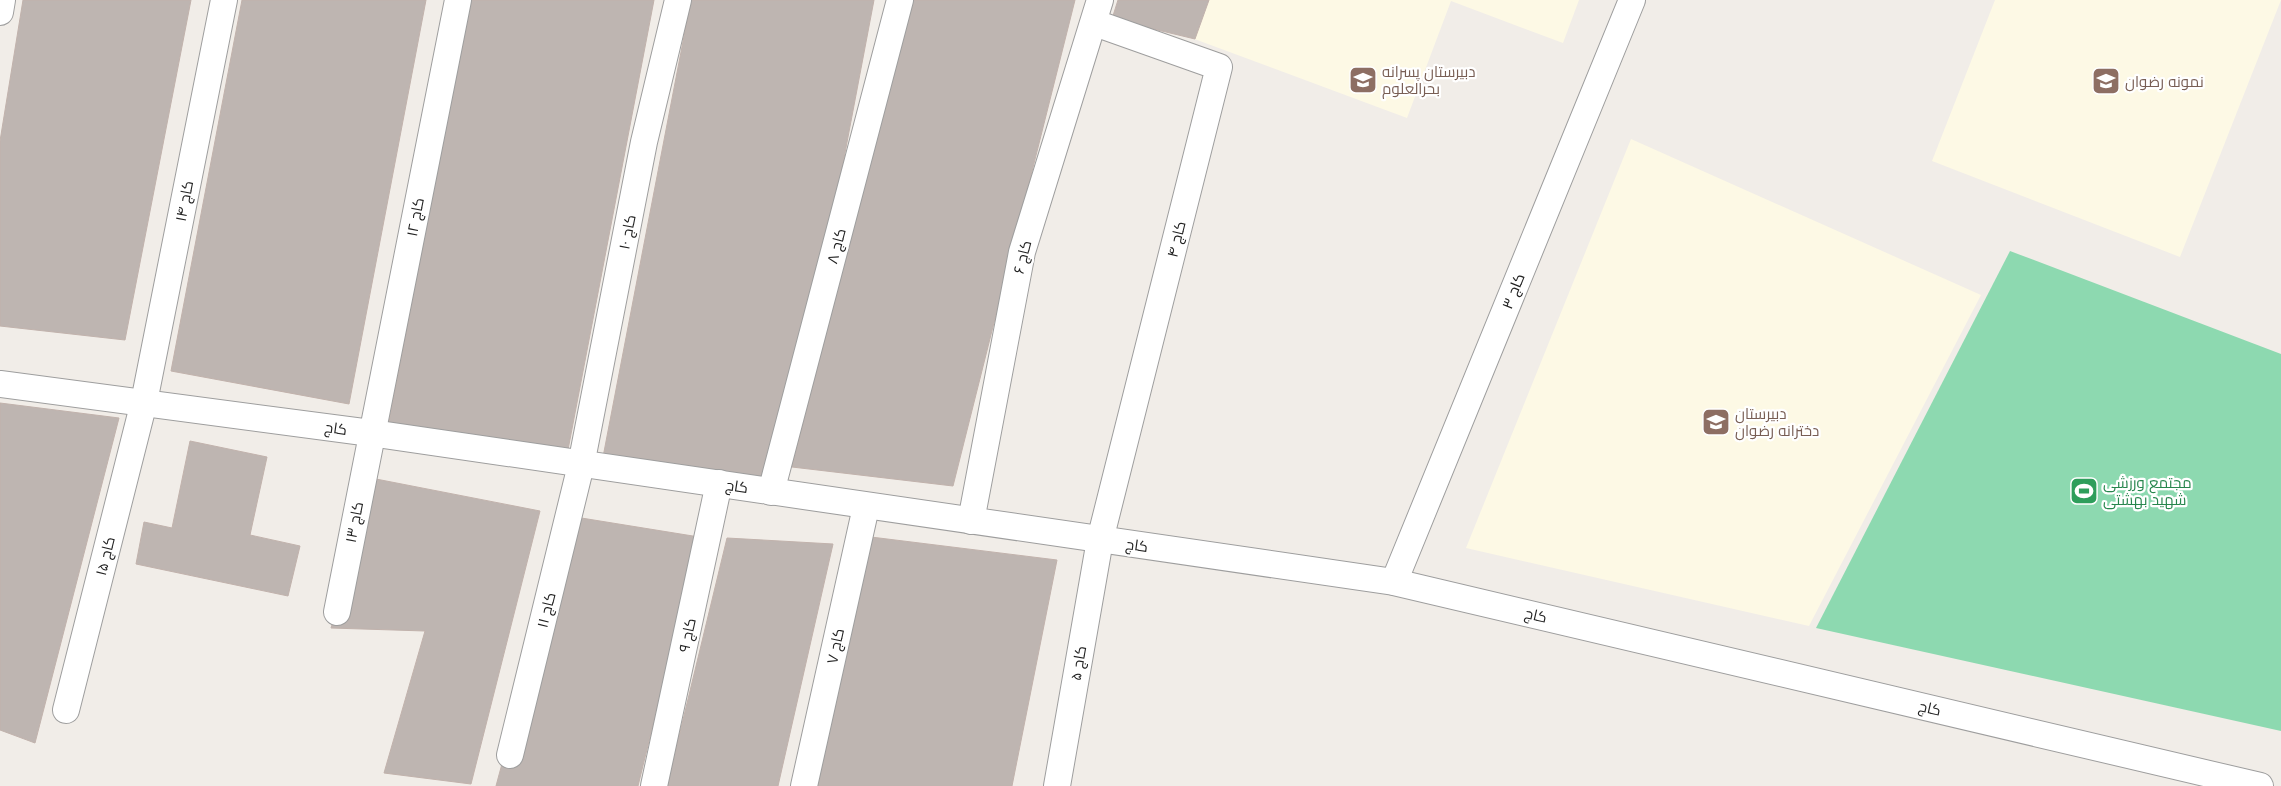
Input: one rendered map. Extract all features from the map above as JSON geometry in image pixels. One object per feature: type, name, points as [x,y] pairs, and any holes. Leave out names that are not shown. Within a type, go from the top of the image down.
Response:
[{"type":"street","points":[[0,12],[2,0]]},
{"type":"street","name":"کاج ۱۴","points":[[144,402],[224,0]]},
{"type":"street","name":"کاج ۱۲","points":[[371,433],[458,0]]},
{"type":"street","name":"کاج ۱۰","points":[[581,465],[644,142],[678,0]]},
{"type":"street","name":"کاج ۸","points":[[771,492],[900,0]]},
{"type":"street","name":"کاج ۳","points":[[1394,582],[1632,0]]},
{"type":"street","name":"کاج ۶","points":[[971,521],[1022,252],[1098,11]]},
{"type":"street","name":"کاج ۴","points":[[1098,11],[1219,67],[1100,540]]},
{"type":"street","name":"کاج","points":[[0,384],[371,433],[1394,582],[2260,786]]},
{"type":"street","name":"کاج ۱۵","points":[[66,710],[144,402]]},
{"type":"street","name":"کاج ۱۳","points":[[337,612],[371,433]]},
{"type":"street","name":"کاج ۱۱","points":[[510,755],[581,465]]},
{"type":"street","name":"کاج ۹","points":[[654,786],[719,483]]},
{"type":"street","name":"کاج ۷","points":[[804,786],[866,506]]},
{"type":"street","name":"کاج ۵","points":[[1057,786],[1100,540]]},
{"type":"shaded area","name":"دبیرستان پسرانه بحرالعلوم","points":[[1203,0],[1579,0],[1563,43],[1451,1],[1407,118],[1189,37]]},
{"type":"shaded area","name":"نمونه رضوان","points":[[1995,0],[2281,0],[2180,257],[1932,161]]},
{"type":"shaded area","name":"دبیرستان دخترانه رضوان","points":[[1631,139],[1981,295],[1809,626],[1466,548]]},
{"type":"green space","name":"مجتمع ورزشی شهید بهشتی","points":[[2010,251],[2281,354],[2281,731],[1816,628]]},
{"type":"building","points":[[23,0],[191,0],[125,340],[0,326],[0,141]]},
{"type":"building","points":[[242,0],[426,0],[349,404],[171,371]]},
{"type":"building","points":[[470,0],[654,0],[567,455],[389,422]]},
{"type":"building","points":[[691,0],[874,0],[781,490],[603,457]]},
{"type":"building","points":[[911,0],[1075,0],[953,486],[792,467]]},
{"type":"building","points":[[1118,0],[1209,0],[1195,39],[1112,19]]},
{"type":"building","points":[[0,403],[119,418],[35,743],[0,730]]},
{"type":"building","points":[[190,441],[267,457],[250,535],[300,546],[288,596],[136,564],[144,522],[172,528]]},
{"type":"building","points":[[376,479],[540,511],[471,784],[384,773],[425,631],[331,628]]},
{"type":"building","points":[[569,516],[699,537],[638,786],[496,786]]},
{"type":"building","points":[[871,537],[1057,560],[1012,786],[808,786]]},
{"type":"building","points":[[727,538],[833,544],[778,786],[667,786]]},
{"type":"place","name":"دبیرستان پسرانه بحرالعلوم","points":[[1363,80]]},
{"type":"place","name":"نمونه رضوان","points":[[2106,81]]},
{"type":"place","name":"دبیرستان دخترانه رضوان","points":[[1716,422]]},
{"type":"place","name":"مجتمع ورزشی شهید بهشتی","points":[[2084,491]]}]
